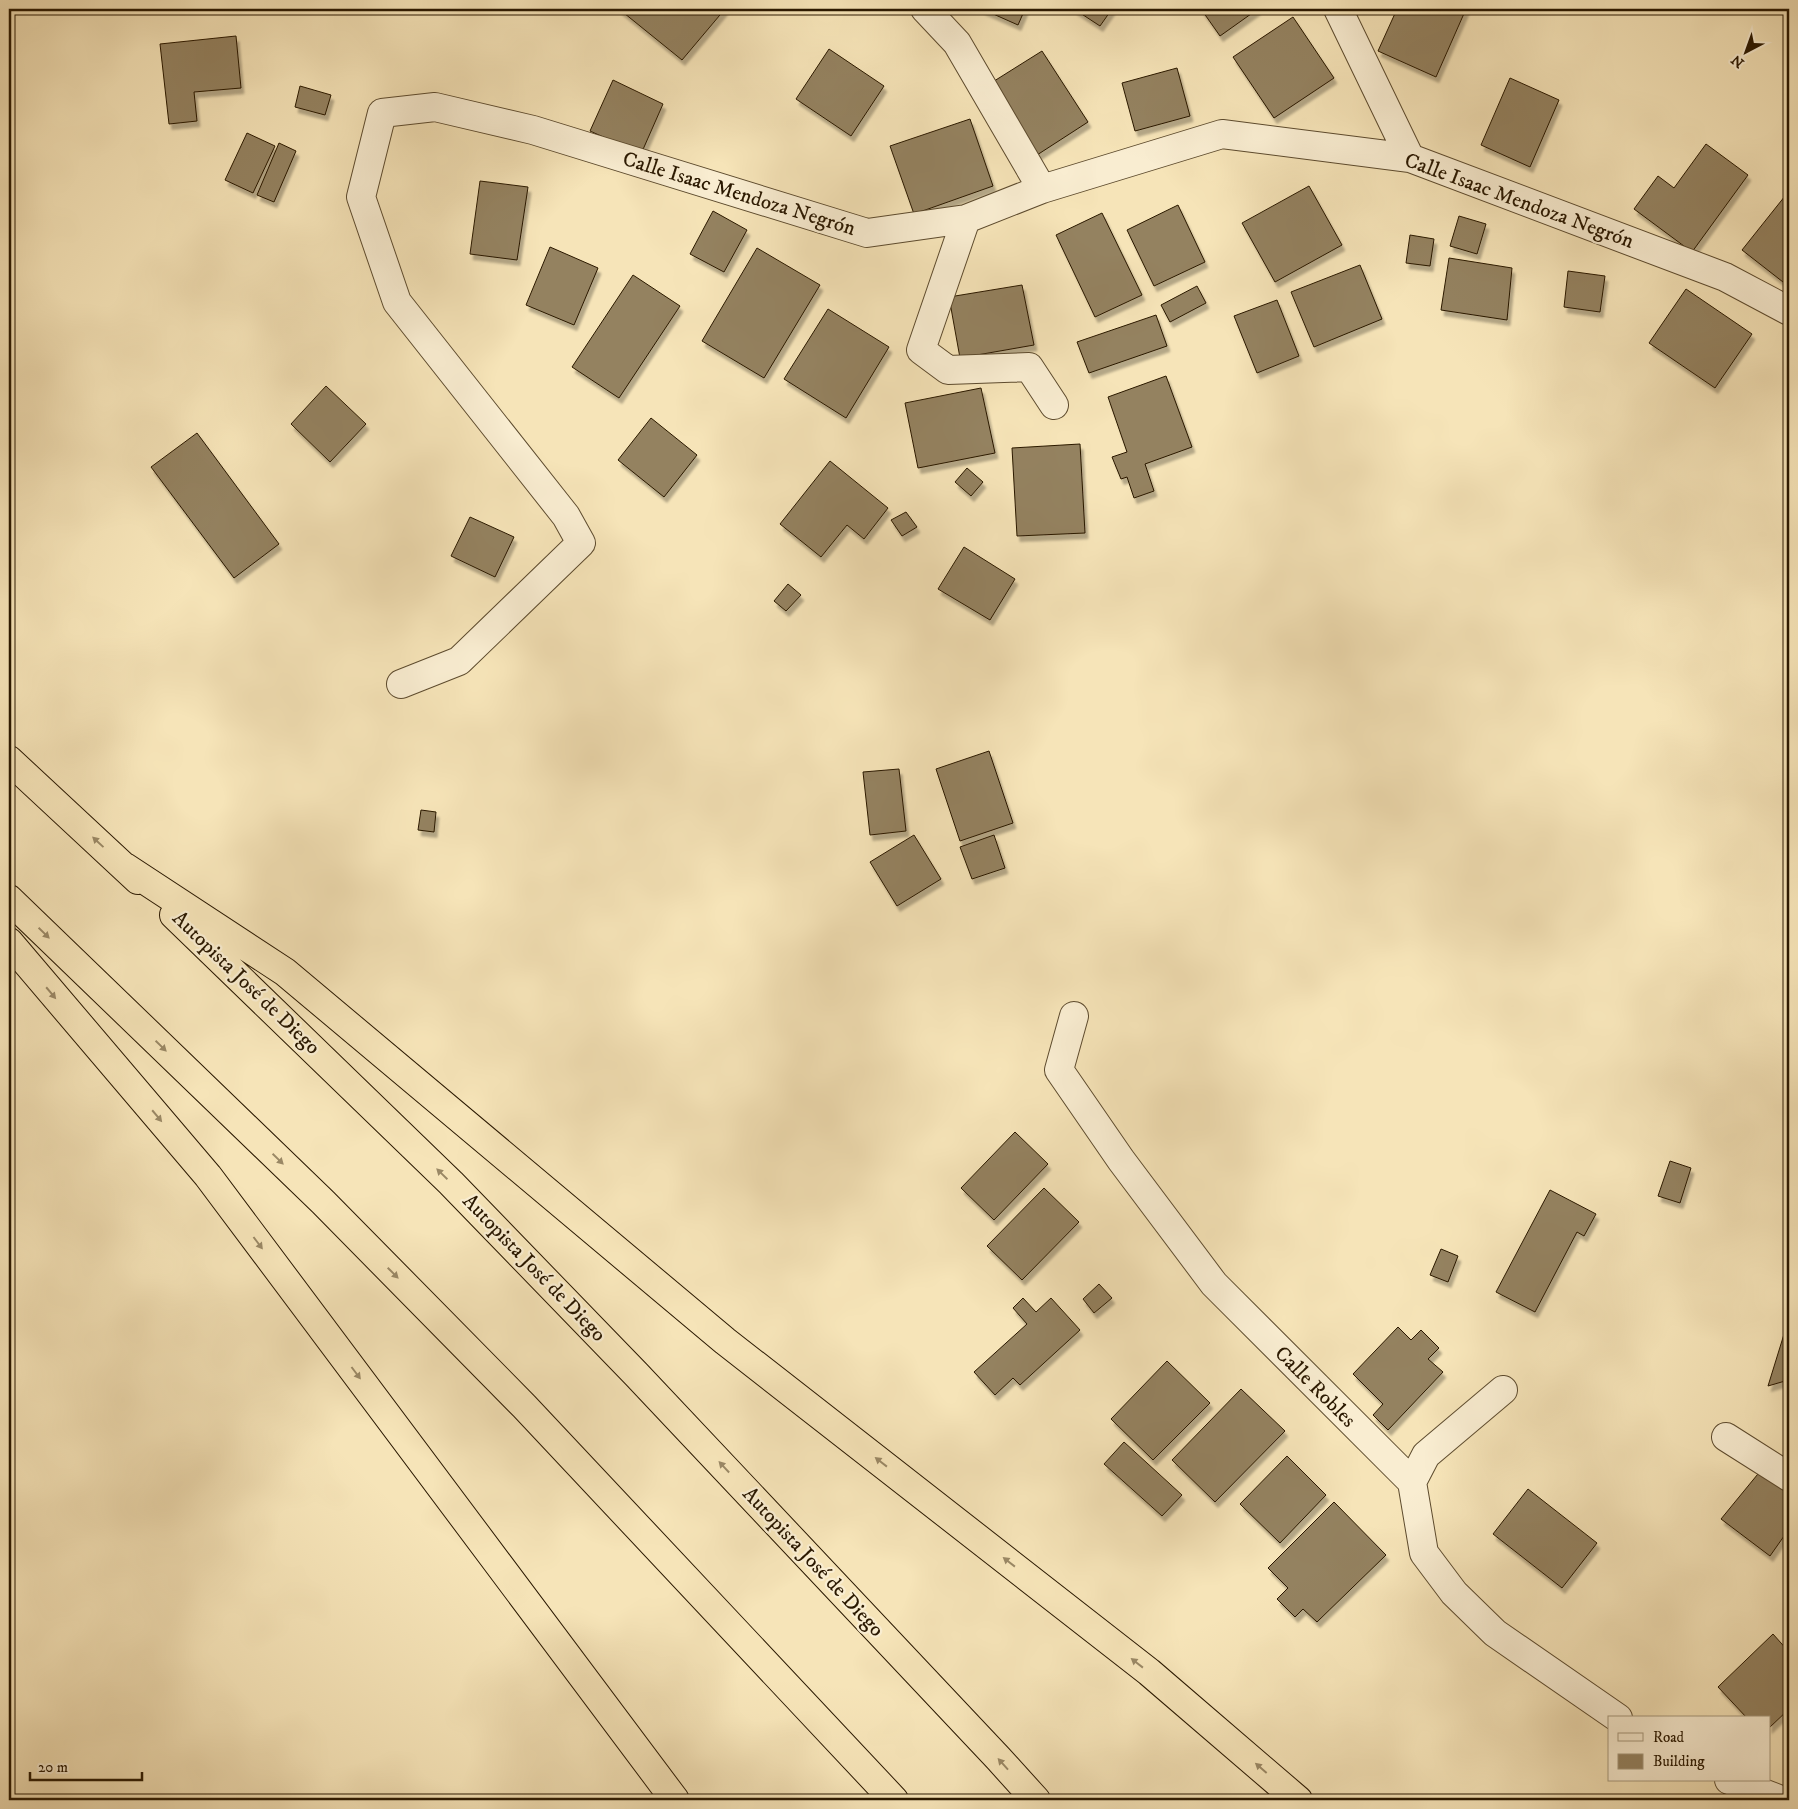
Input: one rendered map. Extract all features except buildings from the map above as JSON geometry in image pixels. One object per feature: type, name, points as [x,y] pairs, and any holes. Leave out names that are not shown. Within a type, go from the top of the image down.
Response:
[{"type":"highway","name":"Autopista José de Diego","points":[[9,760],[125,867],[451,1182],[636,1374],[1036,1800]]},
{"type":"highway","points":[[125,867],[285,972],[725,1341],[1149,1672],[1298,1800]]},
{"type":"highway","points":[[9,899],[316,1195],[524,1406],[894,1800]]},
{"type":"highway","points":[[9,942],[208,1176],[675,1800]]},
{"type":"street","points":[[925,9],[957,43],[1042,189]]},
{"type":"street","points":[[1338,9],[1410,158]]},
{"type":"street","name":"Calle Isaac Mendoza Negrón","points":[[401,684],[459,661],[580,543],[566,516],[397,302],[361,197],[382,113],[435,107],[533,130],[867,233],[966,219],[1042,189],[1222,134],[1410,158],[1725,277],[1789,311]]},
{"type":"street","points":[[966,219],[921,350],[948,370],[1029,367],[1054,405]]},
{"type":"street","name":"Calle Robles","points":[[1074,1016],[1060,1070],[1121,1160],[1214,1284],[1412,1482]]},
{"type":"street","points":[[1503,1390],[1426,1455],[1412,1482],[1424,1554],[1454,1593],[1495,1632],[1615,1716]]},
{"type":"street","points":[[1726,1437],[1789,1477]]},
{"type":"street","points":[[1734,1782],[1781,1800]]}]
